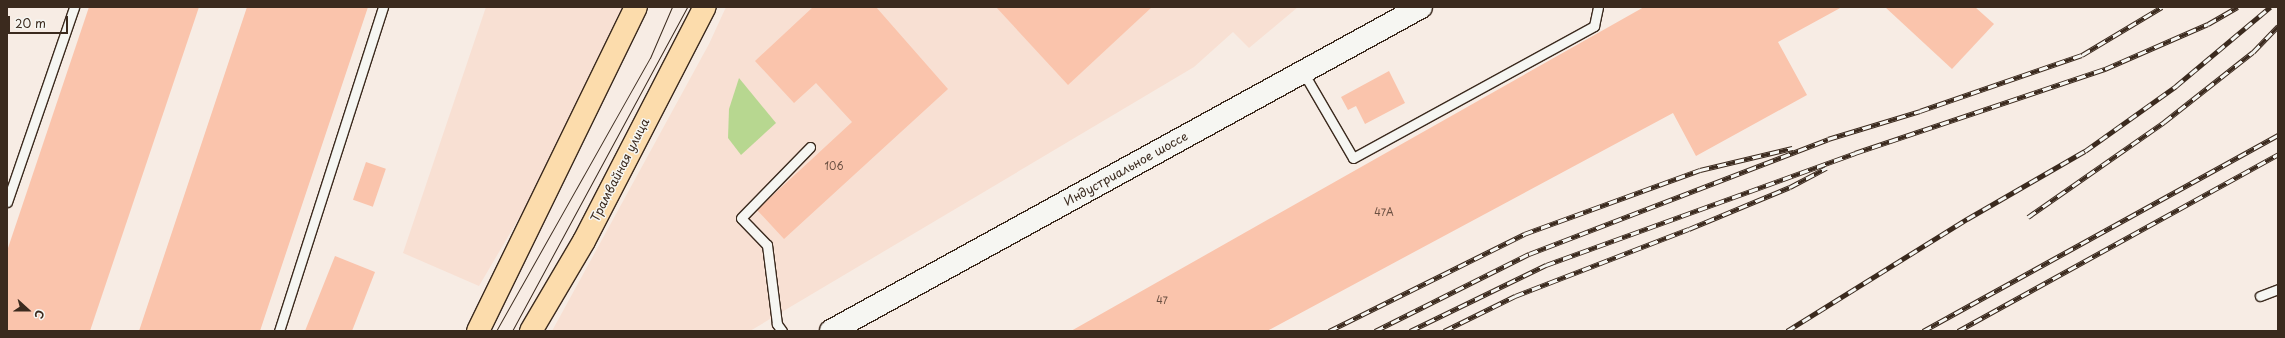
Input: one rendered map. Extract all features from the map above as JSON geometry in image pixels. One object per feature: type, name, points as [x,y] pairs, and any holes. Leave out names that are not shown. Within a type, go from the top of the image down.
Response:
[{"type":"main road","points":[[478,331],[636,7]]},
{"type":"main road","name":"Трамвайная улица","points":[[531,331],[584,241],[705,7]]},
{"type":"street","name":"Индустриальное шоссе","points":[[831,331],[1421,7]]},
{"type":"lane","points":[[7,202],[74,7]]},
{"type":"lane","points":[[279,331],[383,7]]},
{"type":"lane","points":[[1302,72],[1353,158],[1594,26],[1598,7]]},
{"type":"lane","points":[[782,331],[777,324],[767,245],[741,218],[810,147]]},
{"type":"lane","points":[[2260,296],[2278,289]]},
{"type":"shaded area","points":[[486,7],[625,7],[556,155],[479,286],[403,253]]},
{"type":"shaded area","points":[[726,7],[1298,7],[1249,48],[1233,32],[1194,67],[750,331],[552,331],[709,44]]},
{"type":"green space","points":[[739,78],[776,123],[741,155],[728,138],[729,109]]},
{"type":"building","points":[[89,7],[199,7],[90,331],[7,331],[7,251]]},
{"type":"building","points":[[247,7],[368,7],[260,331],[139,331]]},
{"type":"building","points":[[813,7],[876,7],[948,89],[784,239],[757,210],[852,122],[816,83],[794,103],[755,61]]},
{"type":"building","points":[[996,7],[1152,7],[1068,85]]},
{"type":"building","points":[[1644,7],[1842,7],[1778,42],[1807,95],[1696,156],[1673,113],[1267,331],[1071,331]]},
{"type":"building","points":[[1885,7],[1975,7],[1994,24],[1952,69]]},
{"type":"building","points":[[1389,71],[1405,103],[1365,124],[1356,106],[1348,110],[1341,97]]},
{"type":"building","points":[[366,162],[386,169],[373,207],[353,200]]},
{"type":"building","points":[[335,256],[375,272],[352,331],[305,331]]},
{"type":"tram line","points":[[496,331],[650,58],[672,7]]},
{"type":"tram line","points":[[512,331],[687,7]]},
{"type":"railway","points":[[1375,331],[1529,254],[1828,139],[1920,111],[2082,55],[2162,7]]},
{"type":"railway","points":[[1410,331],[1546,265],[1855,153],[2105,69],[2208,24],[2237,7]]},
{"type":"railway","points":[[1787,331],[1967,219],[2085,151],[2176,86],[2270,7]]},
{"type":"railway","points":[[2028,217],[2164,122],[2253,52],[2278,26]]},
{"type":"railway","points":[[1923,331],[2278,135]]},
{"type":"railway","points":[[1329,331],[1524,234],[1700,170],[1792,148]]},
{"type":"railway","points":[[1958,331],[2278,154]]},
{"type":"railway","points":[[1444,331],[1515,296],[1689,229],[1790,187],[1826,168]]}]
